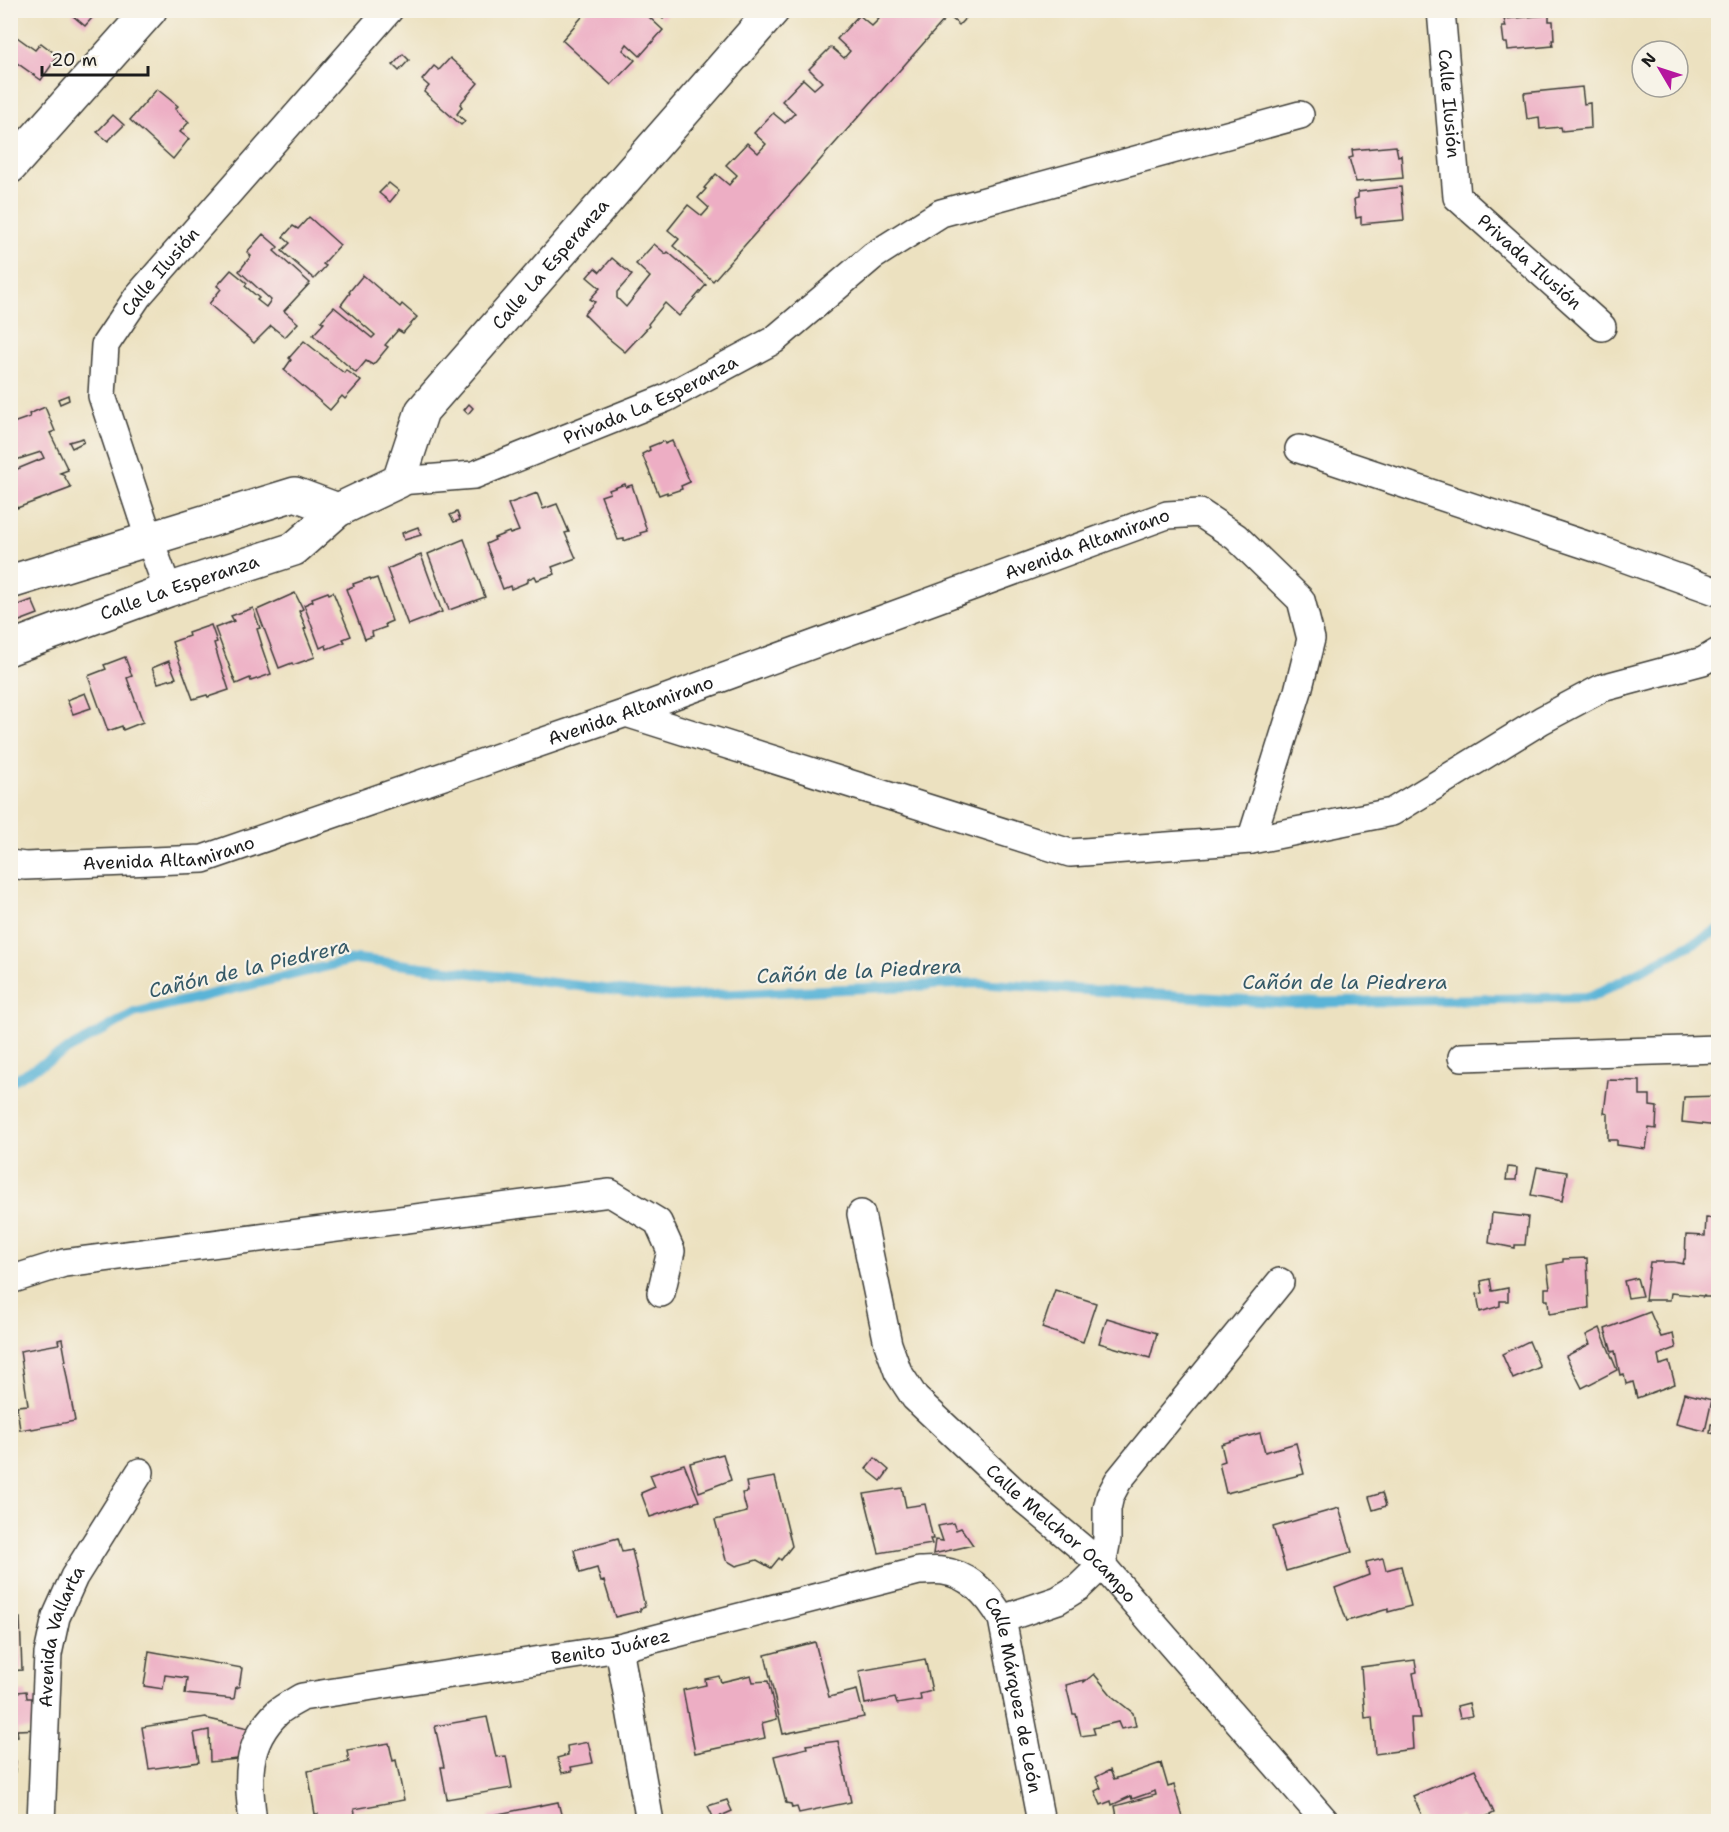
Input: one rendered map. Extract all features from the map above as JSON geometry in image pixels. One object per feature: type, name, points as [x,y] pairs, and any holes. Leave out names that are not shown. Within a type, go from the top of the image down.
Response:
[{"type":"street","points":[[10,167],[150,10]]},
{"type":"street","name":"Calle Ilusión","points":[[168,590],[148,538],[102,396],[105,345],[138,296],[388,10]]},
{"type":"street","name":"Calle La Esperanza","points":[[10,648],[168,590],[294,549],[338,510],[399,481],[422,411],[773,10]]},
{"type":"street","name":"Calle Ilusión","points":[[1441,10],[1457,197]]},
{"type":"street","name":"Privada La Esperanza","points":[[399,481],[474,475],[666,399],[774,340],[873,256],[941,213],[1300,115]]},
{"type":"street","name":"Privada Ilusión","points":[[1457,197],[1602,327]]},
{"type":"street","points":[[1299,449],[1719,592]]},
{"type":"street","points":[[10,582],[294,494],[338,510]]},
{"type":"street","name":"Avenida Altamirano","points":[[10,864],[25,866],[203,859],[626,713],[1167,515],[1200,513],[1236,537],[1301,600],[1311,639],[1298,691],[1251,840]]},
{"type":"street","points":[[626,713],[1070,853],[1251,840],[1392,812],[1542,720],[1602,688],[1703,661],[1719,652]]},
{"type":"street","points":[[1462,1057],[1719,1049]]},
{"type":"street","points":[[10,1280],[64,1263],[610,1193],[658,1222],[671,1251],[661,1293]]},
{"type":"street","name":"Calle Melchor Ocampo","points":[[861,1214],[888,1344],[898,1372],[915,1398],[1015,1492],[1102,1565],[1326,1821]]},
{"type":"street","points":[[1002,1619],[1058,1600],[1079,1587],[1102,1565],[1107,1539],[1107,1509],[1110,1496],[1118,1481],[1280,1282]]},
{"type":"street","name":"Avenida Vallarta","points":[[41,1821],[48,1654],[56,1617],[74,1577],[140,1472]]},
{"type":"street","name":"Benito Juárez","points":[[253,1821],[249,1769],[261,1733],[279,1712],[302,1697],[619,1648],[919,1571],[944,1571],[967,1579]]},
{"type":"street","name":"Calle Márquez de León","points":[[967,1579],[983,1591],[1002,1619],[1041,1821]]},
{"type":"street","points":[[619,1648],[650,1821]]},
{"type":"building","points":[[75,10],[99,10],[85,26],[72,15]]},
{"type":"building","points":[[588,10],[671,10],[663,19],[655,11],[649,17],[663,30],[640,56],[627,44],[623,50],[635,60],[611,85],[562,40]]},
{"type":"building","points":[[870,10],[953,10],[713,281],[673,246],[679,239],[668,230],[688,205],[702,216],[709,208],[698,198],[706,189],[704,188],[716,174],[729,185],[737,175],[726,165],[747,143],[758,153],[766,144],[754,133],[773,113],[785,123],[795,113],[782,101],[803,79],[814,89],[822,82],[809,69],[831,47],[844,58],[850,51],[837,39],[859,15],[872,26],[879,19]]},
{"type":"building","points":[[958,10],[973,10],[959,25],[951,18]]},
{"type":"building","points":[[1549,15],[1549,21],[1553,21],[1553,46],[1508,50],[1507,43],[1504,43],[1502,27],[1506,27],[1504,19]]},
{"type":"building","points":[[10,32],[35,50],[41,43],[58,56],[41,80],[10,58]]},
{"type":"building","points":[[403,54],[409,60],[399,71],[393,65]]},
{"type":"building","points":[[450,58],[478,83],[460,104],[462,107],[457,114],[465,121],[461,125],[424,92],[429,86],[422,80],[434,66],[439,70]]},
{"type":"building","points":[[1582,87],[1584,104],[1590,103],[1591,128],[1562,131],[1561,127],[1540,129],[1539,117],[1527,119],[1524,93]]},
{"type":"building","points":[[157,89],[178,106],[175,109],[189,122],[180,132],[189,139],[173,159],[130,120]]},
{"type":"building","points":[[113,115],[124,125],[108,141],[97,132]]},
{"type":"building","points":[[1396,146],[1398,156],[1401,155],[1403,178],[1356,182],[1349,158],[1353,157],[1352,150]]},
{"type":"building","points":[[389,183],[399,191],[390,202],[379,193]]},
{"type":"building","points":[[1401,187],[1404,220],[1361,224],[1361,217],[1356,218],[1354,199],[1358,198],[1358,192]]},
{"type":"building","points":[[309,217],[340,245],[323,264],[326,266],[314,279],[282,251],[290,243],[283,237],[293,226],[298,229]]},
{"type":"building","points":[[263,234],[278,247],[274,251],[310,283],[284,311],[298,323],[285,337],[271,326],[254,343],[209,304],[221,289],[217,286],[231,270],[247,283],[245,286],[266,307],[271,300],[239,271],[251,256],[247,252]]},
{"type":"building","points":[[654,244],[666,254],[668,252],[706,285],[679,316],[665,303],[648,324],[649,326],[625,352],[584,314],[595,302],[590,299],[600,288],[587,277],[595,268],[600,272],[612,258],[632,275],[617,292],[617,298],[626,307],[650,277],[636,264]]},
{"type":"building","points":[[363,275],[400,307],[402,304],[417,317],[403,333],[398,330],[385,345],[388,347],[373,365],[366,361],[356,373],[313,335],[324,323],[321,321],[334,307],[372,338],[375,335],[341,305]]},
{"type":"building","points":[[304,341],[344,373],[346,370],[361,381],[345,399],[342,396],[330,410],[284,370],[291,360],[289,358]]},
{"type":"building","points":[[68,395],[69,400],[60,404],[58,399]]},
{"type":"building","points":[[469,404],[473,408],[468,414],[464,410]]},
{"type":"building","points":[[45,407],[55,431],[50,433],[68,470],[60,473],[63,474],[71,488],[17,508],[10,495],[10,472],[44,458],[41,452],[10,462],[10,424],[30,417],[29,414]]},
{"type":"building","points":[[83,438],[84,442],[72,448],[69,442]]},
{"type":"building","points":[[664,441],[665,444],[672,441],[690,482],[681,486],[682,489],[659,495],[642,454],[650,450],[649,447]]},
{"type":"building","points":[[625,484],[626,487],[632,485],[647,531],[624,541],[624,539],[618,540],[601,496]]},
{"type":"building","points":[[537,493],[543,509],[557,504],[569,532],[565,533],[576,558],[552,567],[555,574],[537,580],[535,576],[528,579],[528,582],[511,589],[510,586],[503,589],[486,544],[509,532],[510,534],[519,531],[508,504]]},
{"type":"building","points":[[457,512],[460,520],[454,522],[450,515]]},
{"type":"building","points":[[418,527],[421,535],[404,540],[402,533]]},
{"type":"building","points":[[464,539],[485,597],[449,610],[428,554]]},
{"type":"building","points":[[421,555],[442,612],[408,625],[387,569]]},
{"type":"building","points":[[370,578],[371,580],[377,578],[392,621],[385,624],[386,627],[372,632],[373,636],[365,639],[346,589]]},
{"type":"building","points":[[328,592],[329,594],[333,592],[351,636],[343,639],[345,642],[327,649],[326,645],[320,648],[304,605],[313,601],[312,598]]},
{"type":"building","points":[[295,593],[303,609],[299,611],[315,657],[279,668],[257,610]]},
{"type":"building","points":[[32,600],[38,614],[17,622],[11,608]]},
{"type":"building","points":[[253,608],[260,628],[257,629],[261,645],[271,674],[251,681],[250,678],[236,684],[215,628],[234,621],[231,616]]},
{"type":"building","points":[[211,625],[217,642],[214,643],[229,690],[193,699],[172,642],[189,636],[188,633]]},
{"type":"building","points":[[125,657],[132,676],[127,678],[143,722],[123,730],[122,726],[108,731],[88,676],[106,669],[104,665]]},
{"type":"building","points":[[169,661],[176,678],[158,683],[152,668]]},
{"type":"building","points":[[85,693],[91,708],[73,714],[67,700]]},
{"type":"building","points":[[1608,1080],[1640,1081],[1640,1095],[1650,1095],[1650,1106],[1657,1107],[1656,1129],[1649,1128],[1646,1149],[1617,1145],[1617,1140],[1608,1140],[1608,1114],[1604,1113]]},
{"type":"building","points":[[1718,1096],[1718,1126],[1682,1122],[1684,1097]]},
{"type":"building","points":[[1508,1167],[1517,1168],[1516,1180],[1506,1180]]},
{"type":"building","points":[[1537,1167],[1567,1172],[1562,1201],[1531,1195]]},
{"type":"building","points":[[1492,1213],[1528,1217],[1525,1245],[1515,1245],[1515,1248],[1489,1243]]},
{"type":"building","points":[[1706,1218],[1718,1219],[1715,1245],[1718,1244],[1718,1297],[1671,1293],[1670,1300],[1645,1300],[1650,1262],[1683,1264],[1686,1235],[1705,1236]]},
{"type":"building","points":[[1587,1258],[1589,1308],[1549,1314],[1548,1300],[1545,1300],[1545,1288],[1550,1288],[1547,1265],[1563,1262],[1563,1259]]},
{"type":"building","points":[[1637,1278],[1642,1296],[1628,1298],[1624,1281]]},
{"type":"building","points":[[1490,1279],[1492,1291],[1508,1288],[1508,1301],[1500,1301],[1500,1306],[1480,1312],[1477,1294],[1483,1293],[1481,1281]]},
{"type":"building","points":[[1055,1290],[1096,1303],[1083,1342],[1042,1328]]},
{"type":"building","points":[[1650,1312],[1661,1337],[1673,1334],[1676,1348],[1658,1355],[1660,1365],[1669,1362],[1675,1384],[1637,1398],[1633,1382],[1626,1384],[1624,1374],[1620,1375],[1615,1351],[1612,1352],[1605,1329]]},
{"type":"building","points":[[1107,1318],[1157,1333],[1150,1358],[1099,1343]]},
{"type":"building","points":[[1600,1328],[1617,1370],[1582,1388],[1566,1356],[1590,1344],[1586,1335]]},
{"type":"building","points":[[62,1339],[75,1421],[20,1430],[17,1406],[28,1405],[20,1351],[59,1344],[58,1340]]},
{"type":"building","points":[[1529,1341],[1540,1367],[1513,1379],[1502,1354]]},
{"type":"building","points":[[1684,1393],[1712,1400],[1705,1431],[1676,1424]]},
{"type":"building","points":[[1711,1424],[1718,1424],[1718,1434],[1710,1433]]},
{"type":"building","points":[[1260,1433],[1265,1452],[1296,1443],[1304,1474],[1226,1493],[1219,1463],[1225,1461],[1221,1444]]},
{"type":"building","points":[[723,1454],[731,1480],[699,1492],[690,1463]]},
{"type":"building","points":[[875,1458],[889,1470],[881,1481],[866,1469]]},
{"type":"building","points":[[684,1464],[699,1501],[650,1517],[641,1493],[655,1487],[650,1475]]},
{"type":"building","points":[[775,1477],[792,1546],[771,1568],[757,1560],[736,1566],[726,1560],[715,1520],[747,1512],[742,1493],[748,1492],[746,1482]]},
{"type":"building","points":[[902,1488],[906,1507],[925,1504],[933,1539],[930,1539],[932,1544],[879,1553],[864,1494]]},
{"type":"building","points":[[1382,1493],[1386,1506],[1373,1510],[1369,1497]]},
{"type":"building","points":[[1339,1508],[1352,1552],[1286,1571],[1273,1527]]},
{"type":"building","points":[[953,1523],[956,1530],[961,1528],[973,1545],[933,1554],[935,1540],[943,1541],[938,1526]]},
{"type":"building","points":[[618,1538],[622,1552],[632,1550],[645,1607],[640,1611],[615,1617],[604,1581],[601,1582],[597,1568],[580,1573],[574,1550]]},
{"type":"building","points":[[1383,1558],[1386,1570],[1401,1566],[1411,1606],[1388,1612],[1388,1609],[1347,1621],[1335,1588],[1369,1575],[1366,1562]]},
{"type":"building","points":[[10,1618],[20,1618],[22,1670],[10,1671]]},
{"type":"building","points":[[815,1642],[829,1697],[857,1690],[864,1717],[783,1734],[765,1655]]},
{"type":"building","points":[[149,1651],[242,1668],[239,1687],[236,1687],[234,1699],[185,1694],[187,1678],[165,1675],[163,1689],[144,1686]]},
{"type":"building","points":[[925,1659],[932,1691],[920,1694],[921,1700],[897,1704],[895,1698],[865,1704],[859,1671]]},
{"type":"building","points":[[1415,1660],[1417,1672],[1413,1673],[1421,1718],[1411,1718],[1413,1749],[1375,1754],[1372,1717],[1365,1718],[1361,1667]]},
{"type":"building","points":[[1094,1674],[1113,1697],[1133,1713],[1136,1726],[1121,1729],[1118,1722],[1093,1728],[1095,1734],[1081,1736],[1066,1685],[1084,1680],[1084,1682]]},
{"type":"building","points":[[751,1675],[753,1682],[768,1681],[777,1719],[762,1723],[765,1738],[695,1753],[683,1690],[706,1685],[705,1679],[719,1676],[721,1682]]},
{"type":"building","points":[[26,1691],[27,1698],[38,1698],[42,1729],[17,1730],[18,1736],[10,1737],[10,1693]]},
{"type":"building","points":[[1469,1703],[1472,1716],[1460,1718],[1457,1706]]},
{"type":"building","points":[[206,1717],[257,1730],[252,1743],[237,1759],[210,1762],[209,1730],[194,1733],[199,1762],[149,1769],[142,1727]]},
{"type":"building","points":[[487,1717],[496,1757],[506,1756],[512,1788],[447,1799],[441,1767],[444,1767],[435,1726]]},
{"type":"building","points":[[838,1741],[851,1802],[799,1813],[797,1807],[792,1808],[791,1804],[786,1803],[774,1756],[807,1748],[806,1745]]},
{"type":"building","points":[[588,1742],[593,1763],[571,1767],[572,1771],[562,1773],[557,1758],[568,1755],[567,1746]]},
{"type":"building","points":[[389,1743],[393,1761],[396,1760],[404,1800],[354,1809],[356,1819],[342,1822],[320,1822],[318,1814],[315,1814],[308,1771],[349,1762],[347,1750]]},
{"type":"building","points":[[10,1760],[16,1761],[14,1777],[10,1777]]},
{"type":"building","points":[[1161,1763],[1168,1787],[1174,1785],[1184,1821],[1118,1822],[1115,1806],[1156,1795],[1155,1791],[1132,1799],[1131,1796],[1112,1805],[1111,1801],[1101,1805],[1095,1791],[1101,1788],[1096,1777],[1110,1770],[1114,1779]]},
{"type":"building","points":[[1475,1769],[1494,1813],[1476,1822],[1464,1822],[1461,1816],[1447,1822],[1425,1822],[1413,1796]]},
{"type":"building","points":[[727,1800],[732,1811],[714,1819],[708,1806]]},
{"type":"building","points":[[558,1802],[563,1822],[489,1822],[488,1816]]},
{"type":"building","points":[[404,1816],[406,1822],[381,1822],[381,1821]]},
{"type":"waterway","name":"Cañón de la Piedrera","points":[[10,1082],[134,1013],[357,959],[669,997],[976,983],[1291,1003],[1591,997],[1718,930]]}]
